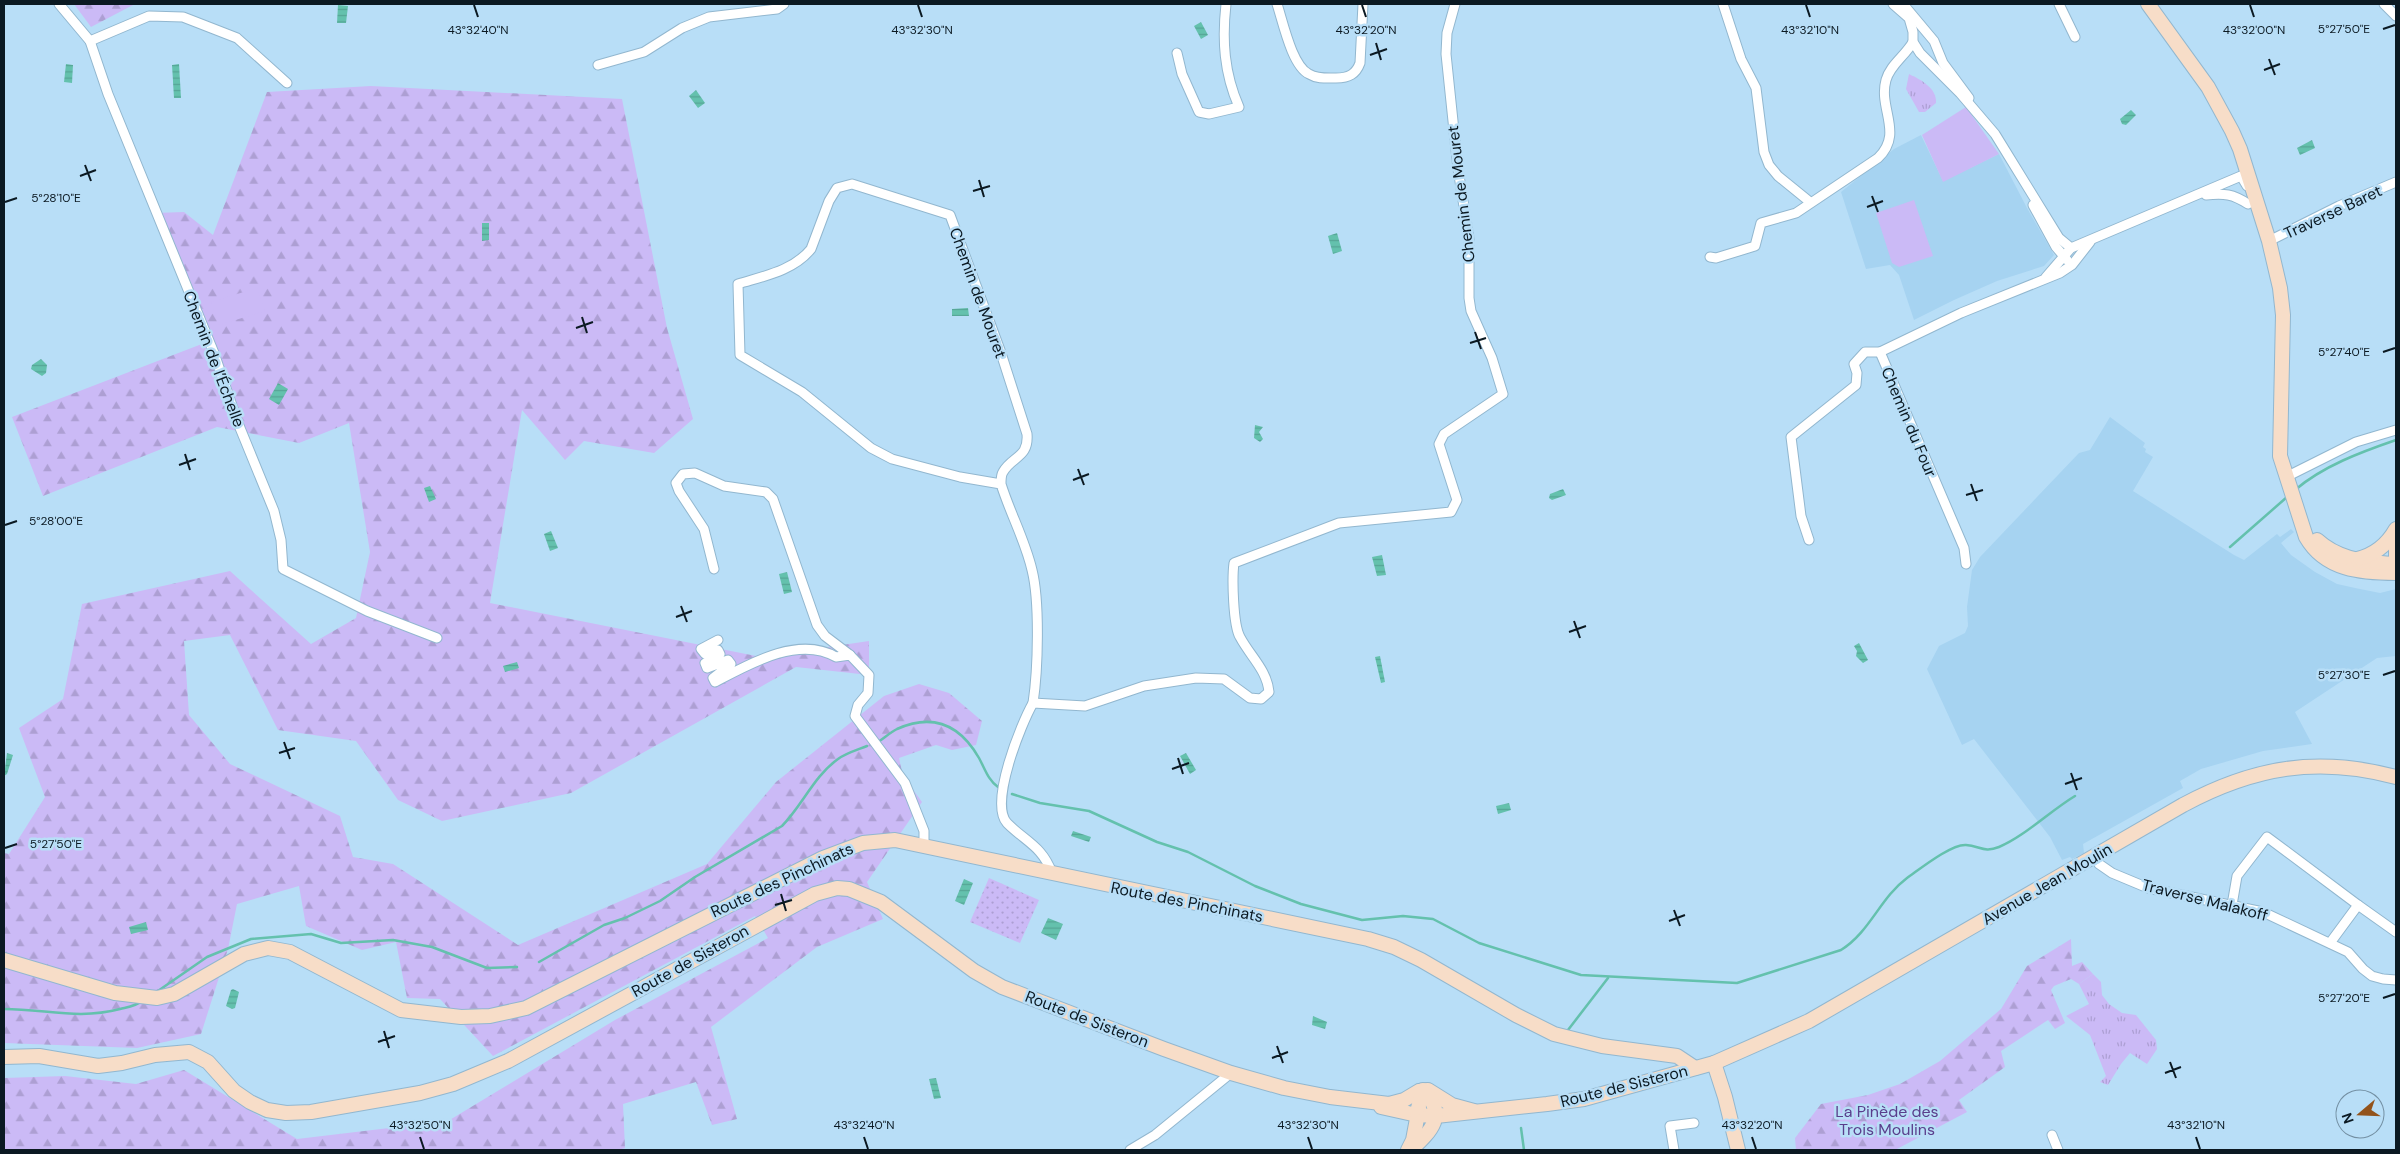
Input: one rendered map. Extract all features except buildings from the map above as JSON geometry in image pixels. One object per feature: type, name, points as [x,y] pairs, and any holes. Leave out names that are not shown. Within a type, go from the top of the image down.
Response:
[{"type":"main road","points":[[2148,4],[2208,87],[2225,120],[2253,204],[2269,241],[2280,288],[2283,334],[2280,456],[2306,537],[2310,545],[2325,559],[2355,571],[2396,573]]},
{"type":"main road","points":[[2253,204],[2272,266],[2283,334]]},
{"type":"main road","points":[[2296,506],[2316,539],[2326,548],[2353,560],[2396,565]]},
{"type":"main road","points":[[2353,560],[2374,553],[2382,548],[2396,529]]},
{"type":"main road","points":[[2396,549],[2396,559]]},
{"type":"main road","name":"Avenue Jean Moulin","points":[[1714,1063],[1809,1021],[2203,795],[2251,775],[2308,765],[2358,769],[2396,777]]},
{"type":"main road","name":"Route des Pinchinats","points":[[4,960],[115,993],[150,997],[174,994],[244,954],[268,948],[290,952],[401,1010],[439,1016],[490,1016],[526,1008],[703,917],[849,846],[888,840],[1368,939],[1421,960],[1516,1015],[1554,1034],[1574,1041],[1677,1056],[1695,1068]]},
{"type":"main road","name":"Route de Sisteron","points":[[4,1057],[39,1056],[98,1066],[122,1064],[156,1055],[189,1052],[208,1062],[234,1090],[250,1102],[267,1110],[286,1113],[311,1112],[420,1093],[453,1084],[505,1063],[815,894],[837,888],[861,892],[882,902],[974,971],[1002,986],[1231,1073],[1316,1095],[1366,1102],[1397,1102],[1432,1095],[1455,1106],[1474,1111]]},
{"type":"main road","points":[[1714,1063],[1725,1097],[1738,1150]]},
{"type":"main road","name":"Route de Sisteron","points":[[1366,1102],[1417,1117],[1440,1119],[1474,1111],[1584,1099],[1714,1063]]},
{"type":"main road","points":[[1432,1095],[1440,1119],[1429,1133],[1410,1150],[1417,1117],[1422,1104],[1432,1095]]},
{"type":"street","name":"Chemin de l’Échelle","points":[[59,4],[90,40],[108,94],[214,353],[238,422],[274,511],[281,540],[283,569],[367,611],[437,638]]},
{"type":"street","points":[[598,65],[644,52],[682,28],[709,17],[777,9],[784,4]]},
{"type":"street","points":[[1177,53],[1182,74],[1199,112],[1209,114],[1239,107],[1228,76],[1223,36],[1226,4]]},
{"type":"street","points":[[1277,4],[1295,57],[1301,68],[1316,77],[1342,78],[1352,75],[1360,63],[1363,4]]},
{"type":"street","name":"Chemin de Mouret","points":[[1033,703],[1085,706],[1144,686],[1196,678],[1224,679],[1250,698],[1261,699],[1269,692],[1268,679],[1238,635],[1232,578],[1234,563],[1339,523],[1451,512],[1457,500],[1439,444],[1444,434],[1503,394],[1492,358],[1471,311],[1469,298],[1469,238],[1458,169],[1446,61],[1447,33],[1455,4]]},
{"type":"street","points":[[1723,4],[1741,59],[1756,88],[1764,152],[1778,176],[1810,202]]},
{"type":"street","points":[[1893,4],[1909,18],[1913,32],[1913,42],[1923,56],[1980,115]]},
{"type":"street","points":[[1903,4],[1934,41],[1938,53],[2013,162],[2059,238],[2071,248],[2072,264]]},
{"type":"street","points":[[2060,4],[2075,37]]},
{"type":"street","points":[[2384,4],[2396,16]]},
{"type":"street","points":[[90,40],[150,16],[183,17],[237,38],[287,83]]},
{"type":"street","points":[[1913,32],[1923,29]]},
{"type":"street","points":[[1710,257],[1716,258],[1754,246],[1761,223],[1796,213],[1878,158],[1887,149],[1890,141],[1890,129],[1885,83],[1888,73],[1913,42]]},
{"type":"street","points":[[1896,63],[1938,53]]},
{"type":"street","points":[[2013,162],[2035,209],[2064,256],[2072,264]]},
{"type":"street","name":"Traverse Baret","points":[[2269,241],[2339,206],[2396,182]]},
{"type":"street","points":[[2071,248],[2090,242],[2196,196],[2246,183]]},
{"type":"street","points":[[2196,196],[2226,193],[2246,183]]},
{"type":"street","name":"Chemin de Mouret","points":[[852,184],[950,215],[996,341],[1027,434],[1028,444],[1025,450],[1002,473],[1001,484],[960,477],[892,459],[871,448],[808,396],[740,355],[738,284],[792,266],[806,256],[811,249],[829,201],[837,188],[852,184]]},
{"type":"street","points":[[2226,193],[2253,204]]},
{"type":"street","points":[[2072,264],[2090,242]]},
{"type":"street","name":"Chemin du Four","points":[[2046,277],[2071,248]]},
{"type":"street","name":"Chemin du Four","points":[[1966,564],[1964,548],[1880,352],[1961,313],[2046,277],[2060,273],[2072,264]]},
{"type":"street","points":[[1809,540],[1801,516],[1791,436],[1856,385],[1857,374],[1854,364],[1865,352],[1880,352]]},
{"type":"street","points":[[2286,479],[2356,442],[2396,430]]},
{"type":"street","points":[[714,569],[704,529],[689,504],[678,491],[676,483],[683,474],[695,474],[724,486],[766,492],[773,499],[817,625],[825,636],[850,655],[869,675],[868,693],[858,706],[855,716],[905,783],[924,831],[924,846]]},
{"type":"street","points":[[1001,484],[1025,546],[1032,572],[1036,602],[1036,681],[1033,703],[1012,755],[1001,803],[1002,812],[1008,824],[1041,851],[1052,873]]},
{"type":"street","points":[[718,640],[701,649],[706,654],[718,650],[720,654],[705,663],[707,668],[728,660],[732,664],[713,678],[715,682],[774,653],[809,650],[827,652],[836,658],[850,655]]},
{"type":"street","points":[[2232,905],[2237,876],[2267,837],[2396,932]]},
{"type":"street","name":"Traverse Malakoff","points":[[2094,856],[2099,864],[2112,873],[2148,888],[2263,912],[2348,952],[2372,976],[2396,980]]},
{"type":"street","points":[[2330,943],[2358,904]]},
{"type":"street","points":[[1130,1150],[1154,1135],[1231,1073]]},
{"type":"street","points":[[1674,1150],[1670,1126],[1694,1123]]},
{"type":"street","points":[[2052,1135],[2058,1150]]},
{"type":"shaded area","points":[[338,5],[348,6],[346,23],[337,23]]},
{"type":"shaded area","points":[[1201,22],[1208,35],[1201,39],[1194,26]]},
{"type":"shaded area","points":[[66,64],[73,65],[72,83],[64,82]]},
{"type":"shaded area","points":[[179,64],[181,98],[174,98],[172,65]]},
{"type":"shaded area","points":[[696,90],[705,103],[698,108],[689,96]]},
{"type":"shaded area","points":[[2131,110],[2136,115],[2126,125],[2122,124],[2120,119]]},
{"type":"shaded area","points":[[1921,135],[1943,181],[1999,154],[2054,255],[2044,266],[1997,281],[1914,320],[1899,275],[1890,265],[1866,269],[1841,192],[1894,149]]},
{"type":"shaded area","points":[[2312,140],[2315,148],[2300,155],[2297,148]]},
{"type":"shaded area","points":[[482,223],[489,223],[489,240],[482,241]]},
{"type":"shaded area","points":[[1337,233],[1342,251],[1333,254],[1328,236]]},
{"type":"shaded area","points":[[968,308],[969,316],[952,316],[952,309]]},
{"type":"shaded area","points":[[41,359],[47,365],[46,373],[42,376],[31,369],[32,365]]},
{"type":"shaded area","points":[[278,383],[288,389],[279,405],[269,399]]},
{"type":"shaded area","points":[[2110,417],[2145,443],[2143,447],[2146,449],[2145,452],[2153,457],[2133,491],[2234,555],[2244,560],[2277,534],[2280,537],[2291,529],[2294,532],[2281,543],[2291,555],[2315,572],[2337,584],[2355,588],[2380,593],[2396,589],[2396,656],[2377,658],[2295,712],[2312,744],[2263,751],[2201,769],[2180,781],[2183,788],[2083,844],[2084,853],[2072,859],[2070,857],[2062,860],[2050,837],[1974,739],[1962,745],[1927,669],[1939,646],[1965,633],[1968,626],[1967,607],[1972,570],[1980,557],[2079,453],[2090,450]]},
{"type":"shaded area","points":[[1255,425],[1263,427],[1259,432],[1263,439],[1260,442],[1254,438]]},
{"type":"shaded area","points":[[430,486],[436,499],[429,502],[424,488]]},
{"type":"shaded area","points":[[1563,489],[1566,495],[1552,500],[1549,498],[1550,494]]},
{"type":"shaded area","points":[[551,531],[558,548],[550,551],[544,534]]},
{"type":"shaded area","points":[[1382,555],[1386,575],[1377,576],[1372,557]]},
{"type":"shaded area","points":[[787,572],[792,592],[784,594],[779,574]]},
{"type":"shaded area","points":[[1859,643],[1868,660],[1863,663],[1856,656],[1857,651],[1854,646]]},
{"type":"shaded area","points":[[1380,656],[1385,682],[1381,683],[1375,657]]},
{"type":"shaded area","points":[[517,662],[519,668],[505,672],[503,666]]},
{"type":"shaded area","points":[[7,753],[13,755],[7,774],[4,776]]},
{"type":"shaded area","points":[[1186,753],[1196,770],[1190,774],[1180,756]]},
{"type":"shaded area","points":[[1509,803],[1511,810],[1498,814],[1496,806]]},
{"type":"shaded area","points":[[1073,831],[1091,837],[1089,842],[1071,836]]},
{"type":"shaded area","points":[[964,879],[973,883],[964,905],[955,901]]},
{"type":"shaded area","points":[[1048,918],[1063,924],[1056,940],[1041,933]]},
{"type":"shaded area","points":[[146,922],[148,930],[131,934],[129,927]]},
{"type":"shaded area","points":[[233,989],[239,992],[235,1008],[232,1009],[226,1006]]},
{"type":"shaded area","points":[[1313,1016],[1327,1022],[1325,1029],[1312,1025]]},
{"type":"shaded area","points":[[936,1078],[941,1098],[934,1099],[929,1079]]},
{"type":"green space","points":[[74,4],[135,4],[91,27]]},
{"type":"green space","points":[[1909,74],[1927,85],[1934,93],[1936,103],[1925,112],[1919,112],[1906,89]]},
{"type":"green space","points":[[371,86],[622,99],[667,328],[693,419],[654,453],[584,441],[565,460],[522,410],[490,603],[761,657],[869,641],[869,675],[796,667],[571,793],[442,821],[398,800],[356,741],[278,730],[230,635],[184,641],[189,715],[230,764],[340,816],[353,857],[393,864],[518,945],[707,864],[776,782],[884,696],[919,684],[949,693],[982,721],[976,745],[952,750],[936,745],[899,758],[903,776],[922,802],[867,882],[883,919],[817,947],[711,1027],[737,1119],[712,1125],[696,1082],[623,1104],[625,1148],[618,1150],[4,1150],[4,1078],[65,1076],[136,1084],[184,1070],[297,1139],[448,1121],[615,1020],[768,938],[755,916],[493,1056],[440,999],[407,998],[396,942],[362,950],[306,926],[299,886],[237,904],[228,949],[201,1034],[137,1048],[4,1043],[4,853],[9,854],[45,797],[19,728],[63,699],[82,604],[230,571],[311,644],[356,618],[370,552],[349,423],[299,443],[217,427],[43,496],[12,417],[207,342],[155,213],[184,212],[213,235],[267,92]]},
{"type":"green space","points":[[1966,107],[1999,154],[1943,182],[1922,135]]},
{"type":"green space","points":[[1914,200],[1933,256],[1899,267],[1892,263],[1876,213]]},
{"type":"green space","points":[[257,288],[265,311],[219,325],[211,302]]},
{"type":"green space","points":[[989,878],[1039,900],[1020,943],[970,922]]},
{"type":"green space","name":"La Pinède des Trois Moulins","points":[[2071,939],[2072,966],[2082,962],[2093,974],[2079,984],[2071,979],[2054,986],[2051,990],[2065,1023],[2055,1029],[2048,1020],[2001,1051],[2005,1067],[1959,1100],[1967,1112],[1895,1150],[1796,1150],[1795,1138],[1821,1104],[1868,1095],[1900,1084],[1940,1061],[2001,1009],[2027,966]]},
{"type":"green space","points":[[2093,974],[2101,982],[2102,995],[2109,1004],[2122,1013],[2136,1015],[2156,1040],[2157,1049],[2147,1064],[2130,1053],[2108,1085],[2100,1082],[2106,1076],[2090,1035],[2066,1016],[2089,1004],[2079,984]]},
{"type":"waterway","points":[[2295,490],[2330,467],[2396,440]]},
{"type":"waterway","points":[[2230,547],[2287,497]]},
{"type":"waterway","points":[[878,742],[895,730],[910,724],[934,722],[944,725],[963,737],[979,758],[989,778],[998,787]]},
{"type":"waterway","points":[[539,962],[604,925],[625,918],[660,901],[695,877],[782,826],[815,782],[830,766],[844,755],[867,746]]},
{"type":"waterway","points":[[1012,794],[1040,803],[1089,811],[1157,842],[1188,852],[1255,886],[1301,904],[1362,920],[1403,916],[1433,919],[1479,943],[1581,975],[1737,983],[1841,950],[1860,934],[1898,886],[1936,858],[1952,848],[1960,846],[1966,845],[1986,849],[1999,847],[2028,830],[2075,796]]},
{"type":"waterway","points":[[155,993],[207,957],[251,939],[311,934],[341,943],[393,940],[432,947],[487,968],[517,967]]},
{"type":"waterway","points":[[1568,1030],[1608,978]]},
{"type":"waterway","points":[[4,1009],[90,1014],[129,1007],[142,1001]]},
{"type":"waterway","points":[[1521,1128],[1524,1150]]}]
